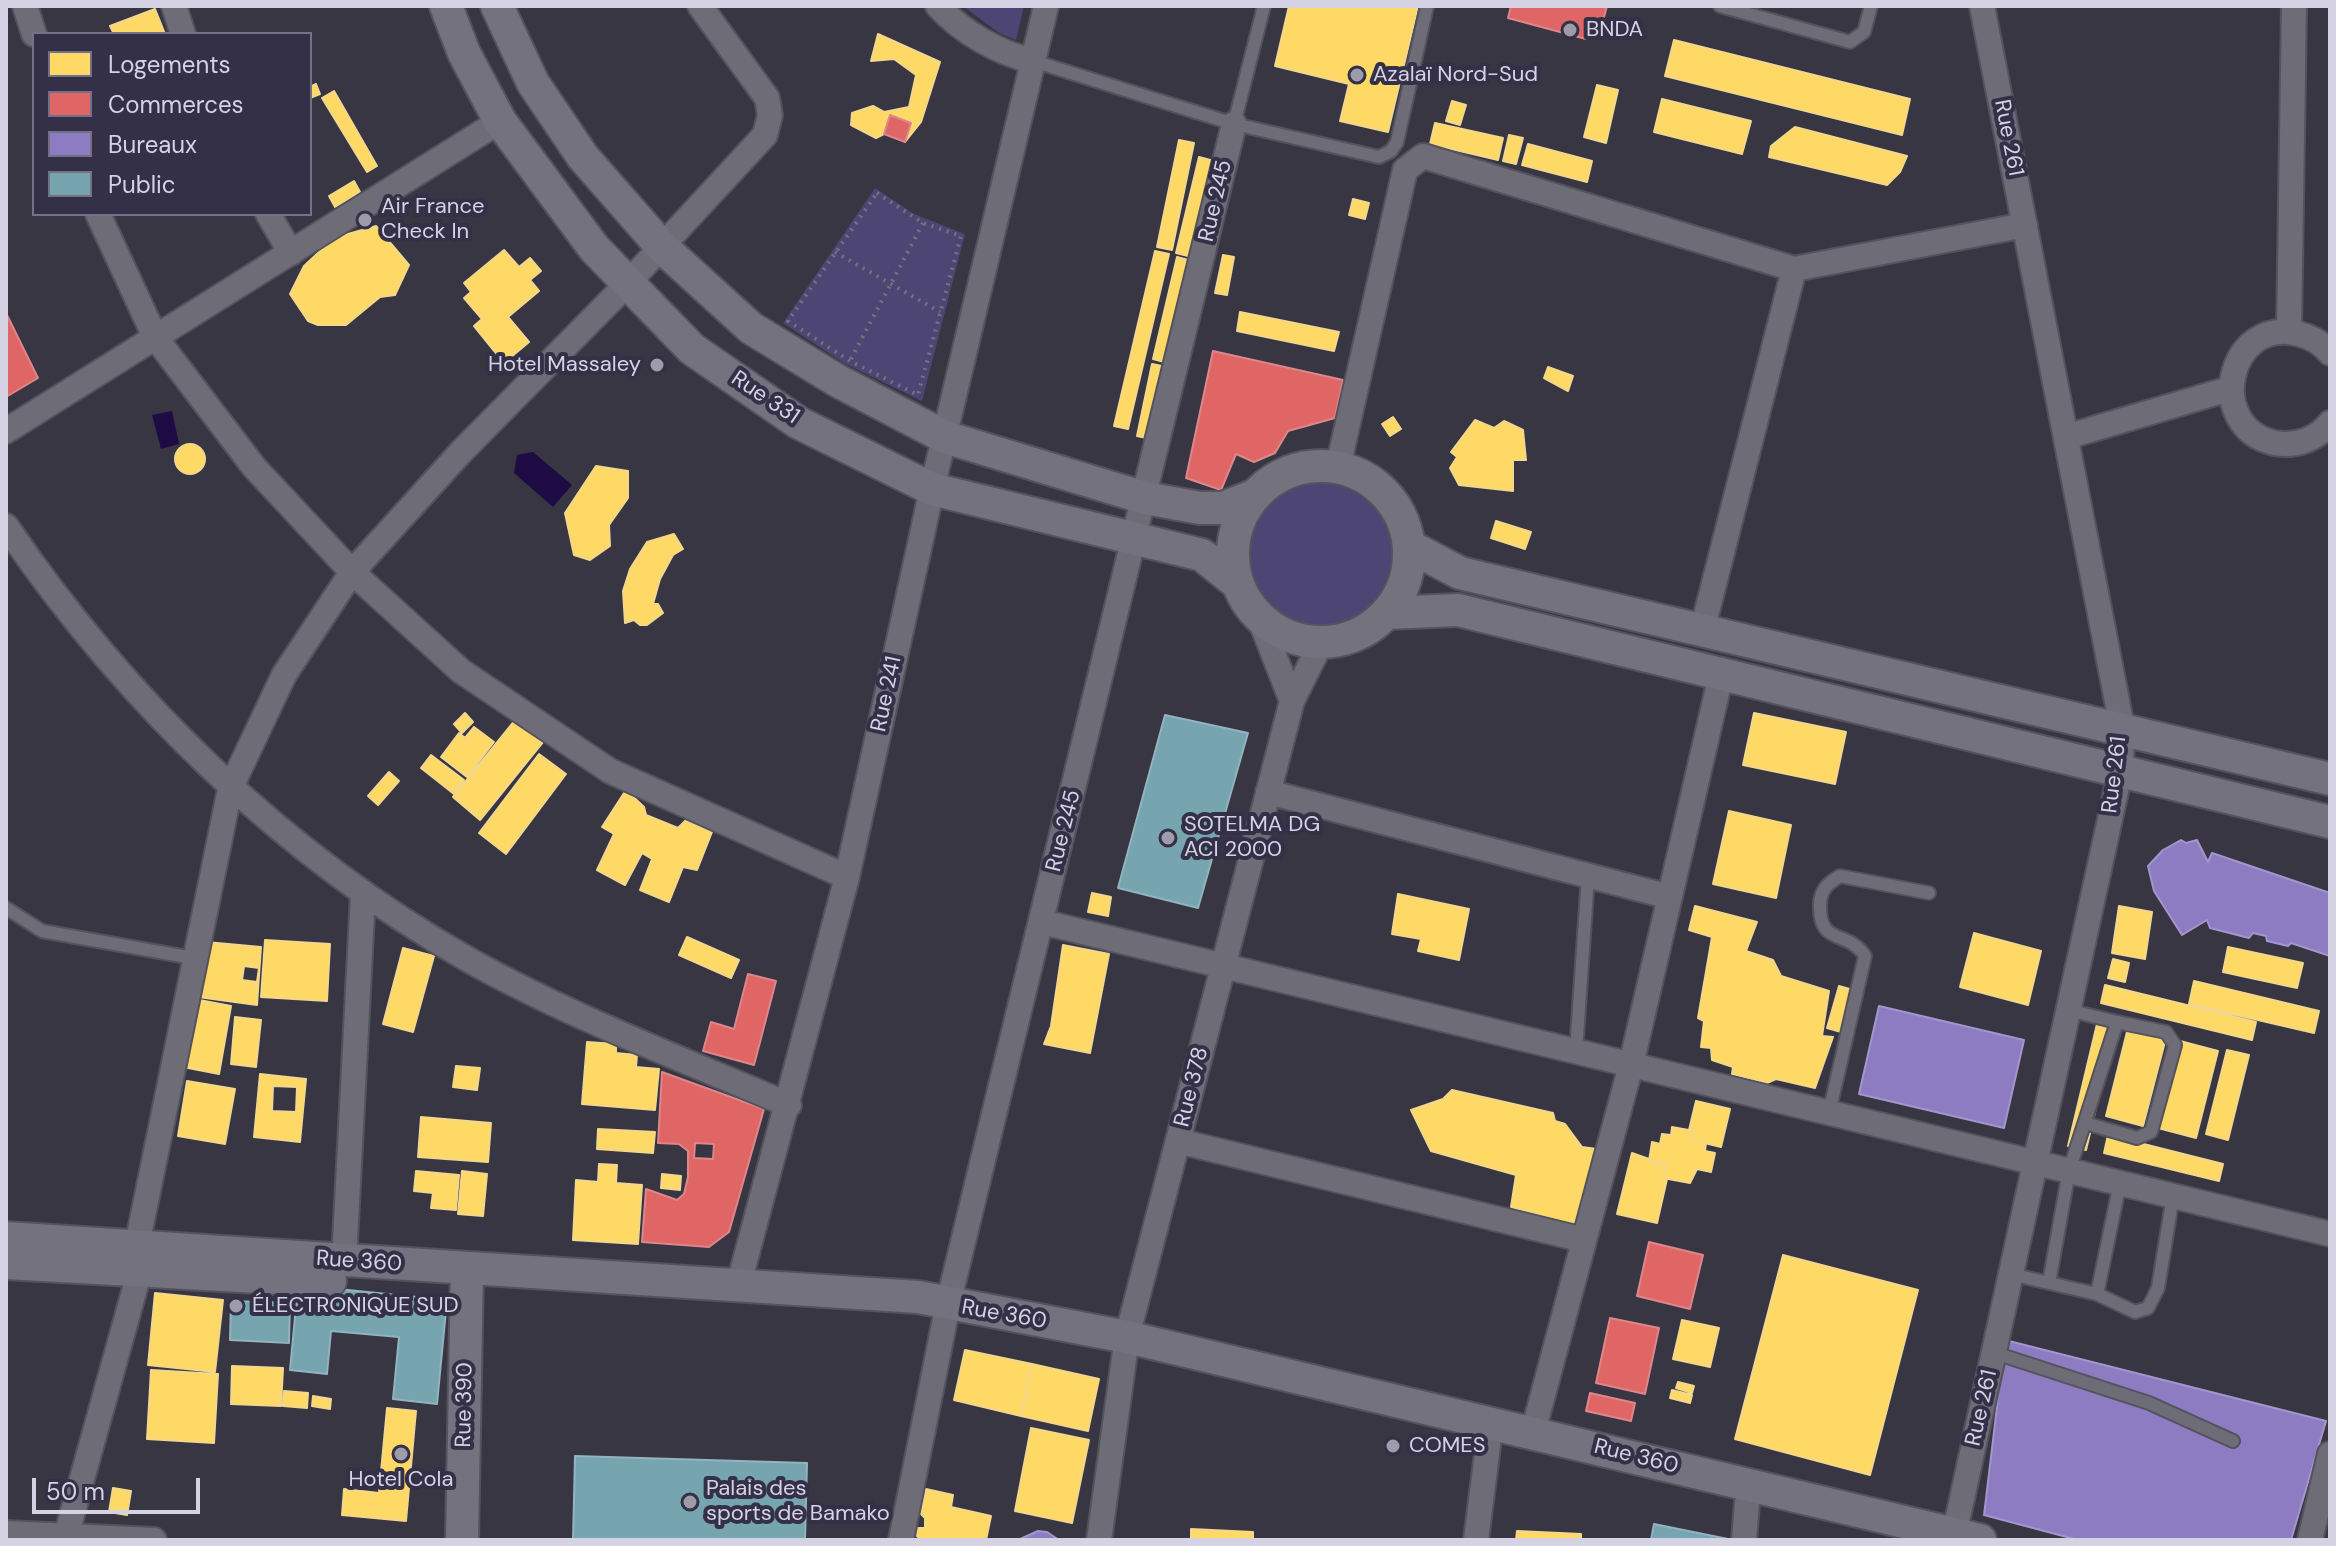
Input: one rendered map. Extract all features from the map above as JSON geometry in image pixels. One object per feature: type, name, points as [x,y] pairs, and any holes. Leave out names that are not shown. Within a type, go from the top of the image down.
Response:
[{"type":"street","points":[[25,6],[33,32]]},
{"type":"street","points":[[174,6],[182,32]]},
{"type":"street","name":"Rue 331","points":[[446,6],[464,53],[500,121],[594,248],[692,349],[799,423],[932,489],[1202,555],[1237,583]]},
{"type":"street","points":[[497,6],[533,83],[583,157],[662,247],[751,328],[838,381],[945,437],[1145,498],[1200,508],[1223,508],[1253,496]]},
{"type":"street","points":[[66,1538],[138,1258],[193,958],[230,789],[284,675],[352,572],[461,452],[628,283],[765,135],[770,115],[767,98],[700,6]]},
{"type":"street","points":[[938,6],[963,28],[1008,56],[1033,61],[1046,6]]},
{"type":"street","name":"Rue 261","points":[[1962,1538],[2011,1274],[2120,773],[2123,732],[1982,6]]},
{"type":"street","points":[[2289,331],[2294,6]]},
{"type":"street","name":"Rue 241","points":[[738,1287],[789,1105],[847,877],[932,489],[1033,61]]},
{"type":"street","points":[[6,431],[500,121]]},
{"type":"street","name":"Rue 245","points":[[901,1540],[947,1314],[1234,124]]},
{"type":"street","points":[[1338,467],[1405,170],[1423,156],[1794,269],[2025,225]]},
{"type":"street","points":[[99,216],[155,337],[254,467],[352,572],[461,671],[610,771],[847,877]]},
{"type":"street","points":[[269,216],[291,253]]},
{"type":"street","points":[[1702,631],[1794,269]]},
{"type":"street","points":[[2330,353],[2310,337],[2289,331],[2274,332],[2245,349],[2234,365],[2229,389],[2233,408],[2248,430],[2265,440],[2284,444],[2303,442],[2330,423]]},
{"type":"street","points":[[2066,437],[2229,389]]},
{"type":"street","points":[[1259,617],[1277,631],[1299,640],[1321,643],[1346,639],[1368,629],[1387,613],[1401,593],[1408,570],[1409,546],[1402,519],[1387,495],[1364,477],[1338,467],[1315,465],[1292,470],[1271,480],[1253,496],[1241,515],[1234,537],[1232,560],[1237,583],[1259,617],[1292,701]]},
{"type":"street","points":[[6,526],[126,677],[230,789],[363,894],[471,961],[630,1038],[789,1105]]},
{"type":"street","points":[[1409,546],[1460,573],[2330,779]]},
{"type":"street","points":[[1387,613],[1458,610],[2330,822]]},
{"type":"street","name":"Rue 378","points":[[1099,1540],[1126,1347],[1292,701],[1321,643]]},
{"type":"street","points":[[1533,1432],[1631,1065],[1721,675]]},
{"type":"street","points":[[1268,792],[1670,897]]},
{"type":"street","points":[[344,1261],[363,894]]},
{"type":"street","points":[[1042,922],[2330,1234]]},
{"type":"street","points":[[1178,1141],[1584,1240]]},
{"type":"street","name":"Rue 360","points":[[6,1238],[138,1258],[344,1261],[468,1280],[738,1287],[918,1297],[947,1314],[1126,1347],[1489,1431],[1533,1432],[1962,1538]]},
{"type":"street","points":[[6,1263],[138,1258],[468,1280],[918,1317],[947,1314]]},
{"type":"street","name":"Rue 390","points":[[462,1540],[468,1280]]},
{"type":"street","points":[[1476,1540],[1489,1431],[1747,1503],[1899,1540]]},
{"type":"street","points":[[2310,1540],[2330,1454]]},
{"type":"street","points":[[1744,1540],[1747,1503]]},
{"type":"street","points":[[6,1533],[154,1540]]},
{"type":"lane","points":[[1234,124],[1264,6]]},
{"type":"lane","points":[[1033,61],[1234,124],[1379,157],[1391,151],[1397,142],[1427,6]]},
{"type":"lane","points":[[1720,6],[1850,42],[1864,32],[1871,6]]},
{"type":"lane","points":[[1576,1051],[1588,876]]},
{"type":"lane","points":[[1829,1113],[1865,956],[1859,946],[1826,932],[1820,922],[1820,895],[1829,882],[1840,876],[1929,893]]},
{"type":"lane","points":[[6,908],[42,931],[193,958]]},
{"type":"lane","points":[[2068,1010],[2166,1032],[2175,1045],[2151,1132],[2137,1138],[2085,1123]]},
{"type":"lane","points":[[2049,1283],[2069,1171],[2117,1022]]},
{"type":"lane","points":[[2097,1294],[2120,1183]]},
{"type":"lane","points":[[2011,1274],[2097,1294],[2135,1312],[2148,1308],[2158,1288],[2173,1196]]},
{"type":"lane","points":[[1995,1353],[2149,1403],[2233,1441]]},
{"type":"path","points":[[877,193],[923,223],[961,236],[918,395],[850,361],[788,321],[835,252],[877,193]]},
{"type":"path","points":[[850,361],[923,223]]},
{"type":"path","points":[[835,252],[940,312]]},
{"type":"shaded area","points":[[963,6],[1024,6],[1016,40],[999,33]]},
{"type":"shaded area","points":[[875,188],[914,214],[965,234],[922,401],[844,363],[783,323]]},
{"type":"shaded area","points":[[172,411],[179,444],[161,449],[152,415]]},
{"type":"shaded area","points":[[533,452],[572,485],[553,507],[514,473],[517,455]]},
{"type":"shaded area","points":[[1321,483],[1349,489],[1372,505],[1388,528],[1394,556],[1388,584],[1372,607],[1349,623],[1321,629],[1293,623],[1270,607],[1254,584],[1248,556],[1254,528],[1270,505],[1293,489]]},
{"type":"building: Logements","name":"Azalaï Nord-Sud","points":[[1289,6],[1418,6],[1388,132],[1340,121],[1349,84],[1275,66]]},
{"type":"building: Logements","points":[[155,9],[164,32],[113,32],[110,26]]},
{"type":"building: Logements","points":[[878,34],[940,62],[921,122],[905,142],[911,123],[890,115],[884,134],[876,138],[851,125],[852,113],[873,106],[884,112],[909,107],[916,75],[894,59],[871,61]]},
{"type":"building: Logements","points":[[1674,40],[1910,99],[1902,135],[1665,76]]},
{"type":"building: Logements","points":[[316,84],[320,94],[312,97],[312,86]]},
{"type":"building: Logements","points":[[1597,85],[1618,90],[1606,143],[1584,137]]},
{"type":"building: Logements","points":[[334,91],[377,166],[367,172],[322,98]]},
{"type":"building: Logements","points":[[1662,99],[1751,121],[1742,154],[1654,132]]},
{"type":"building: Logements","points":[[1452,101],[1466,105],[1460,125],[1446,121]]},
{"type":"building: Logements","points":[[1435,123],[1503,138],[1498,160],[1430,144]]},
{"type":"building: Logements","points":[[1795,127],[1907,156],[1900,172],[1887,185],[1769,157],[1771,146]]},
{"type":"building: Logements","points":[[1509,135],[1523,138],[1516,164],[1503,161]]},
{"type":"building: Logements","points":[[1179,140],[1194,143],[1172,250],[1157,247]]},
{"type":"building: Logements","points":[[1528,144],[1592,161],[1587,182],[1522,165]]},
{"type":"building: Logements","points":[[1199,157],[1214,161],[1192,257],[1176,253]]},
{"type":"building: Logements","points":[[354,181],[360,192],[335,207],[329,196]]},
{"type":"building: Logements","points":[[1353,199],[1369,203],[1365,219],[1349,215]]},
{"type":"building: Logements","points":[[376,226],[409,265],[395,295],[380,297],[346,325],[318,325],[308,321],[290,294],[304,266],[334,238]]},
{"type":"building: Logements","points":[[504,250],[519,267],[530,258],[541,271],[530,280],[539,291],[508,317],[529,342],[504,363],[474,326],[482,319],[464,298],[471,292],[464,283]]},
{"type":"building: Logements","points":[[1155,251],[1169,254],[1128,429],[1114,426]]},
{"type":"building: Logements","points":[[1223,255],[1234,257],[1227,295],[1215,293]]},
{"type":"building: Logements","points":[[1177,257],[1192,261],[1168,363],[1153,359]]},
{"type":"building: Logements","points":[[1240,312],[1339,332],[1334,351],[1237,331]]},
{"type":"building: Logements","points":[[1152,364],[1167,367],[1151,439],[1137,436]]},
{"type":"building: Logements","points":[[1548,367],[1573,376],[1568,391],[1544,378]]},
{"type":"building: Logements","points":[[1393,417],[1401,429],[1390,436],[1382,424]]},
{"type":"building: Logements","points":[[1475,420],[1494,428],[1504,421],[1523,430],[1526,460],[1513,460],[1513,491],[1459,485],[1450,468],[1457,457],[1451,452]]},
{"type":"building: Logements","points":[[190,444],[201,448],[205,459],[201,470],[190,474],[179,470],[175,459],[179,448]]},
{"type":"building: Logements","points":[[596,466],[628,471],[628,498],[609,525],[610,546],[590,560],[574,555],[565,513]]},
{"type":"building: Logements","points":[[1496,521],[1531,532],[1525,549],[1491,538]]},
{"type":"building: Logements","points":[[674,534],[683,549],[673,555],[660,579],[653,604],[658,604],[663,613],[647,625],[640,625],[634,620],[625,623],[623,591],[630,569],[647,542]]},
{"type":"building: Logements","points":[[465,713],[473,722],[462,733],[454,724]]},
{"type":"building: Logements","points":[[1754,713],[1846,732],[1835,784],[1743,765]]},
{"type":"building: Logements","points":[[516,719],[543,742],[480,820],[453,797]]},
{"type":"building: Logements","points":[[474,727],[494,742],[467,777],[441,757],[459,733],[465,738]]},
{"type":"building: Logements","points":[[539,754],[566,774],[506,854],[479,833]]},
{"type":"building: Logements","points":[[431,755],[464,780],[454,794],[421,768]]},
{"type":"building: Logements","points":[[389,772],[399,781],[378,805],[368,796]]},
{"type":"building: Logements","points":[[626,790],[644,807],[646,815],[678,828],[686,820],[712,832],[697,870],[683,867],[669,902],[640,890],[652,859],[642,853],[625,885],[597,870],[614,834],[602,827]]},
{"type":"building: Logements","points":[[1729,811],[1791,825],[1776,898],[1713,884]]},
{"type":"building: Logements","points":[[1092,893],[1111,897],[1108,916],[1088,912]]},
{"type":"building: Logements","points":[[1398,894],[1469,909],[1459,960],[1418,951],[1421,939],[1392,934]]},
{"type":"building: Logements","points":[[1695,906],[1757,922],[1746,951],[1773,960],[1781,976],[1829,991],[1822,1036],[1833,1037],[1815,1088],[1776,1079],[1767,1083],[1732,1074],[1733,1067],[1712,1060],[1711,1048],[1701,1047],[1704,1021],[1698,1018],[1712,937],[1689,930]]},
{"type":"building: Logements","points":[[2119,906],[2152,912],[2145,959],[2112,953]]},
{"type":"building: Logements","points":[[1974,933],[2041,951],[2028,1005],[1960,987]]},
{"type":"building: Logements","points":[[687,937],[739,960],[731,978],[679,955]]},
{"type":"building: Logements","points":[[265,940],[330,944],[327,1001],[261,997]]},
{"type":"building: Logements","points":[[206,942],[261,947],[257,1005],[198,997]],"holes":[[[244,966],[259,968],[257,982],[242,980]]]},
{"type":"building: Logements","points":[[1063,945],[1109,954],[1090,1053],[1044,1044],[1051,1026]]},
{"type":"building: Logements","points":[[2228,947],[2303,963],[2297,988],[2223,972]]},
{"type":"building: Logements","points":[[403,948],[434,956],[413,1032],[383,1024]]},
{"type":"building: Logements","points":[[2113,959],[2129,963],[2125,982],[2108,978]]},
{"type":"building: Logements","points":[[2194,981],[2319,1011],[2314,1033],[2189,1004]]},
{"type":"building: Logements","points":[[2105,985],[2256,1022],[2252,1040],[2101,1003]]},
{"type":"building: Logements","points":[[1839,986],[1853,990],[1841,1032],[1827,1028]]},
{"type":"building: Logements","points":[[194,999],[231,1006],[219,1074],[183,1067]]},
{"type":"building: Logements","points":[[235,1017],[261,1020],[256,1067],[231,1064]]},
{"type":"building: Logements","points":[[2097,1024],[2115,1028],[2086,1150],[2068,1146]]},
{"type":"building: Logements","points":[[2128,1028],[2166,1038],[2143,1126],[2106,1116]]},
{"type":"building: Logements","points":[[2180,1041],[2218,1051],[2196,1138],[2158,1128]]},
{"type":"building: Logements","points":[[587,1042],[616,1044],[616,1053],[637,1055],[636,1067],[659,1069],[655,1110],[582,1104]]},
{"type":"building: Logements","points":[[2227,1050],[2249,1055],[2228,1140],[2206,1134]]},
{"type":"building: Logements","points":[[456,1066],[480,1068],[477,1090],[453,1087]]},
{"type":"building: Logements","points":[[260,1074],[306,1079],[300,1142],[254,1137]],"holes":[[[273,1086],[297,1087],[296,1112],[272,1111]]]},
{"type":"building: Logements","points":[[187,1081],[235,1089],[225,1144],[178,1136]]},
{"type":"building: Logements","points":[[1452,1090],[1553,1113],[1555,1121],[1565,1124],[1582,1147],[1597,1149],[1581,1227],[1511,1207],[1516,1175],[1431,1151],[1411,1110],[1443,1099]]},
{"type":"building: Logements","points":[[1696,1101],[1730,1109],[1721,1147],[1692,1140],[1694,1131],[1689,1130]]},
{"type":"building: Logements","points":[[421,1117],[491,1123],[488,1162],[418,1157]]},
{"type":"building: Logements","points":[[1672,1127],[1694,1131],[1692,1140],[1706,1143],[1705,1151],[1715,1153],[1711,1172],[1697,1169],[1690,1183],[1663,1178],[1666,1165],[1649,1161],[1652,1142],[1660,1144],[1662,1134],[1671,1135]]},
{"type":"building: Logements","points":[[598,1129],[655,1132],[653,1153],[597,1149]]},
{"type":"building: Logements","points":[[2108,1135],[2223,1164],[2219,1181],[2104,1153]]},
{"type":"building: Logements","points":[[1632,1153],[1666,1165],[1663,1178],[1667,1179],[1657,1223],[1617,1214]]},
{"type":"building: Logements","points":[[599,1164],[617,1165],[616,1183],[642,1185],[638,1244],[573,1240],[576,1180],[598,1182]]},
{"type":"building: Logements","points":[[416,1171],[459,1175],[456,1210],[431,1208],[433,1193],[414,1191]]},
{"type":"building: Logements","points":[[462,1171],[487,1174],[483,1216],[458,1214]]},
{"type":"building: Logements","points":[[662,1174],[681,1176],[680,1190],[661,1188]]},
{"type":"building: Logements","points":[[1783,1255],[1918,1290],[1870,1475],[1735,1439]]},
{"type":"building: Logements","points":[[155,1293],[223,1300],[215,1372],[148,1365]]},
{"type":"building: Logements","points":[[1682,1320],[1719,1328],[1710,1367],[1673,1359]]},
{"type":"building: Logements","points":[[965,1350],[1032,1364],[1021,1416],[954,1400]]},
{"type":"building: Logements","points":[[1032,1364],[1099,1379],[1088,1431],[1021,1416]]},
{"type":"building: Logements","points":[[232,1366],[283,1368],[281,1406],[231,1404]]},
{"type":"building: Logements","points":[[151,1370],[218,1374],[214,1443],[147,1439]]},
{"type":"building: Logements","points":[[1678,1382],[1694,1386],[1692,1393],[1676,1388]]},
{"type":"building: Logements","points":[[1672,1390],[1692,1395],[1690,1403],[1670,1398]]},
{"type":"building: Logements","points":[[284,1391],[308,1393],[307,1408],[283,1406]]},
{"type":"building: Logements","points":[[313,1396],[331,1399],[330,1409],[312,1406]]},
{"type":"building: Logements","points":[[387,1408],[416,1411],[406,1521],[342,1515],[344,1489],[379,1493]]},
{"type":"building: Logements","points":[[1031,1428],[1089,1440],[1072,1523],[1015,1511]]},
{"type":"building: Logements","points":[[113,1488],[131,1491],[127,1515],[109,1512]]},
{"type":"building: Logements","points":[[926,1489],[953,1495],[951,1507],[991,1516],[986,1540],[921,1540],[916,1535],[916,1528],[925,1528],[925,1518],[921,1514]]},
{"type":"building: Logements","points":[[1191,1529],[1253,1532],[1253,1540],[1191,1540]]},
{"type":"building: Logements","points":[[1517,1531],[1581,1534],[1581,1540],[1516,1540]]},
{"type":"building: Commerces","name":"BNDA","points":[[1511,6],[1607,6],[1603,21],[1592,18],[1586,39],[1508,18]]},
{"type":"building: Commerces","points":[[890,115],[911,123],[905,142],[884,134]]},
{"type":"building: Commerces","points":[[6,313],[38,378],[6,397]]},
{"type":"building: Commerces","points":[[1213,351],[1343,380],[1335,418],[1288,431],[1275,453],[1254,462],[1236,454],[1221,490],[1186,478]]},
{"type":"building: Commerces","points":[[748,974],[776,981],[754,1065],[703,1051],[711,1022],[734,1029]]},
{"type":"building: Commerces","points":[[662,1072],[764,1109],[729,1232],[709,1247],[642,1242],[646,1189],[677,1200],[684,1194],[688,1177],[688,1151],[679,1144],[658,1143]],"holes":[[[695,1143],[714,1144],[713,1159],[694,1158]]]},
{"type":"building: Commerces","points":[[1649,1242],[1703,1255],[1690,1309],[1637,1296]]},
{"type":"building: Commerces","points":[[1610,1318],[1659,1328],[1645,1394],[1596,1383]]},
{"type":"building: Commerces","points":[[1590,1393],[1635,1403],[1631,1421],[1586,1411]]},
{"type":"building: Bureaux","points":[[2181,840],[2186,843],[2197,840],[2208,862],[2212,853],[2330,893],[2330,956],[2291,943],[2288,946],[2267,941],[2266,936],[2253,933],[2249,938],[2210,928],[2207,920],[2182,935],[2154,891],[2148,866],[2163,850]]},
{"type":"building: Bureaux","points":[[1879,1006],[2024,1040],[2004,1128],[1859,1094]]},
{"type":"building: Bureaux","points":[[2005,1340],[2326,1421],[2291,1540],[2078,1540],[1984,1515]]},
{"type":"building: Bureaux","points":[[1038,1531],[1047,1532],[1059,1540],[1018,1540]]},
{"type":"building: Public","points":[[1165,715],[1248,733],[1198,908],[1118,888]]},
{"type":"building: Public","points":[[298,1285],[447,1300],[437,1404],[393,1399],[399,1337],[331,1331],[327,1374],[290,1370]]},
{"type":"building: Public","points":[[231,1301],[290,1303],[289,1343],[230,1340]]},
{"type":"building: Public","name":"Palais des sports de Bamako","points":[[575,1456],[807,1463],[805,1540],[573,1540]]},
{"type":"building: Public","points":[[1654,1524],[1733,1540],[1651,1540]]},
{"type":"place","name":"BNDA","points":[[1570,30]]},
{"type":"place","name":"Azalaï Nord-Sud","points":[[1357,75]]},
{"type":"place","name":"Air France Check In","points":[[365,220]]},
{"type":"place","name":"Hotel Massaley","points":[[657,365]]},
{"type":"place","name":"SOTELMA DG ACI 2000","points":[[1168,838]]},
{"type":"place","name":"ÉLECTRONIQUE SUD","points":[[236,1306]]},
{"type":"place","name":"COMES","points":[[1393,1446]]},
{"type":"place","name":"Hotel Cola","points":[[401,1454]]},
{"type":"place","name":"Palais des sports de Bamako","points":[[690,1502]]}]
